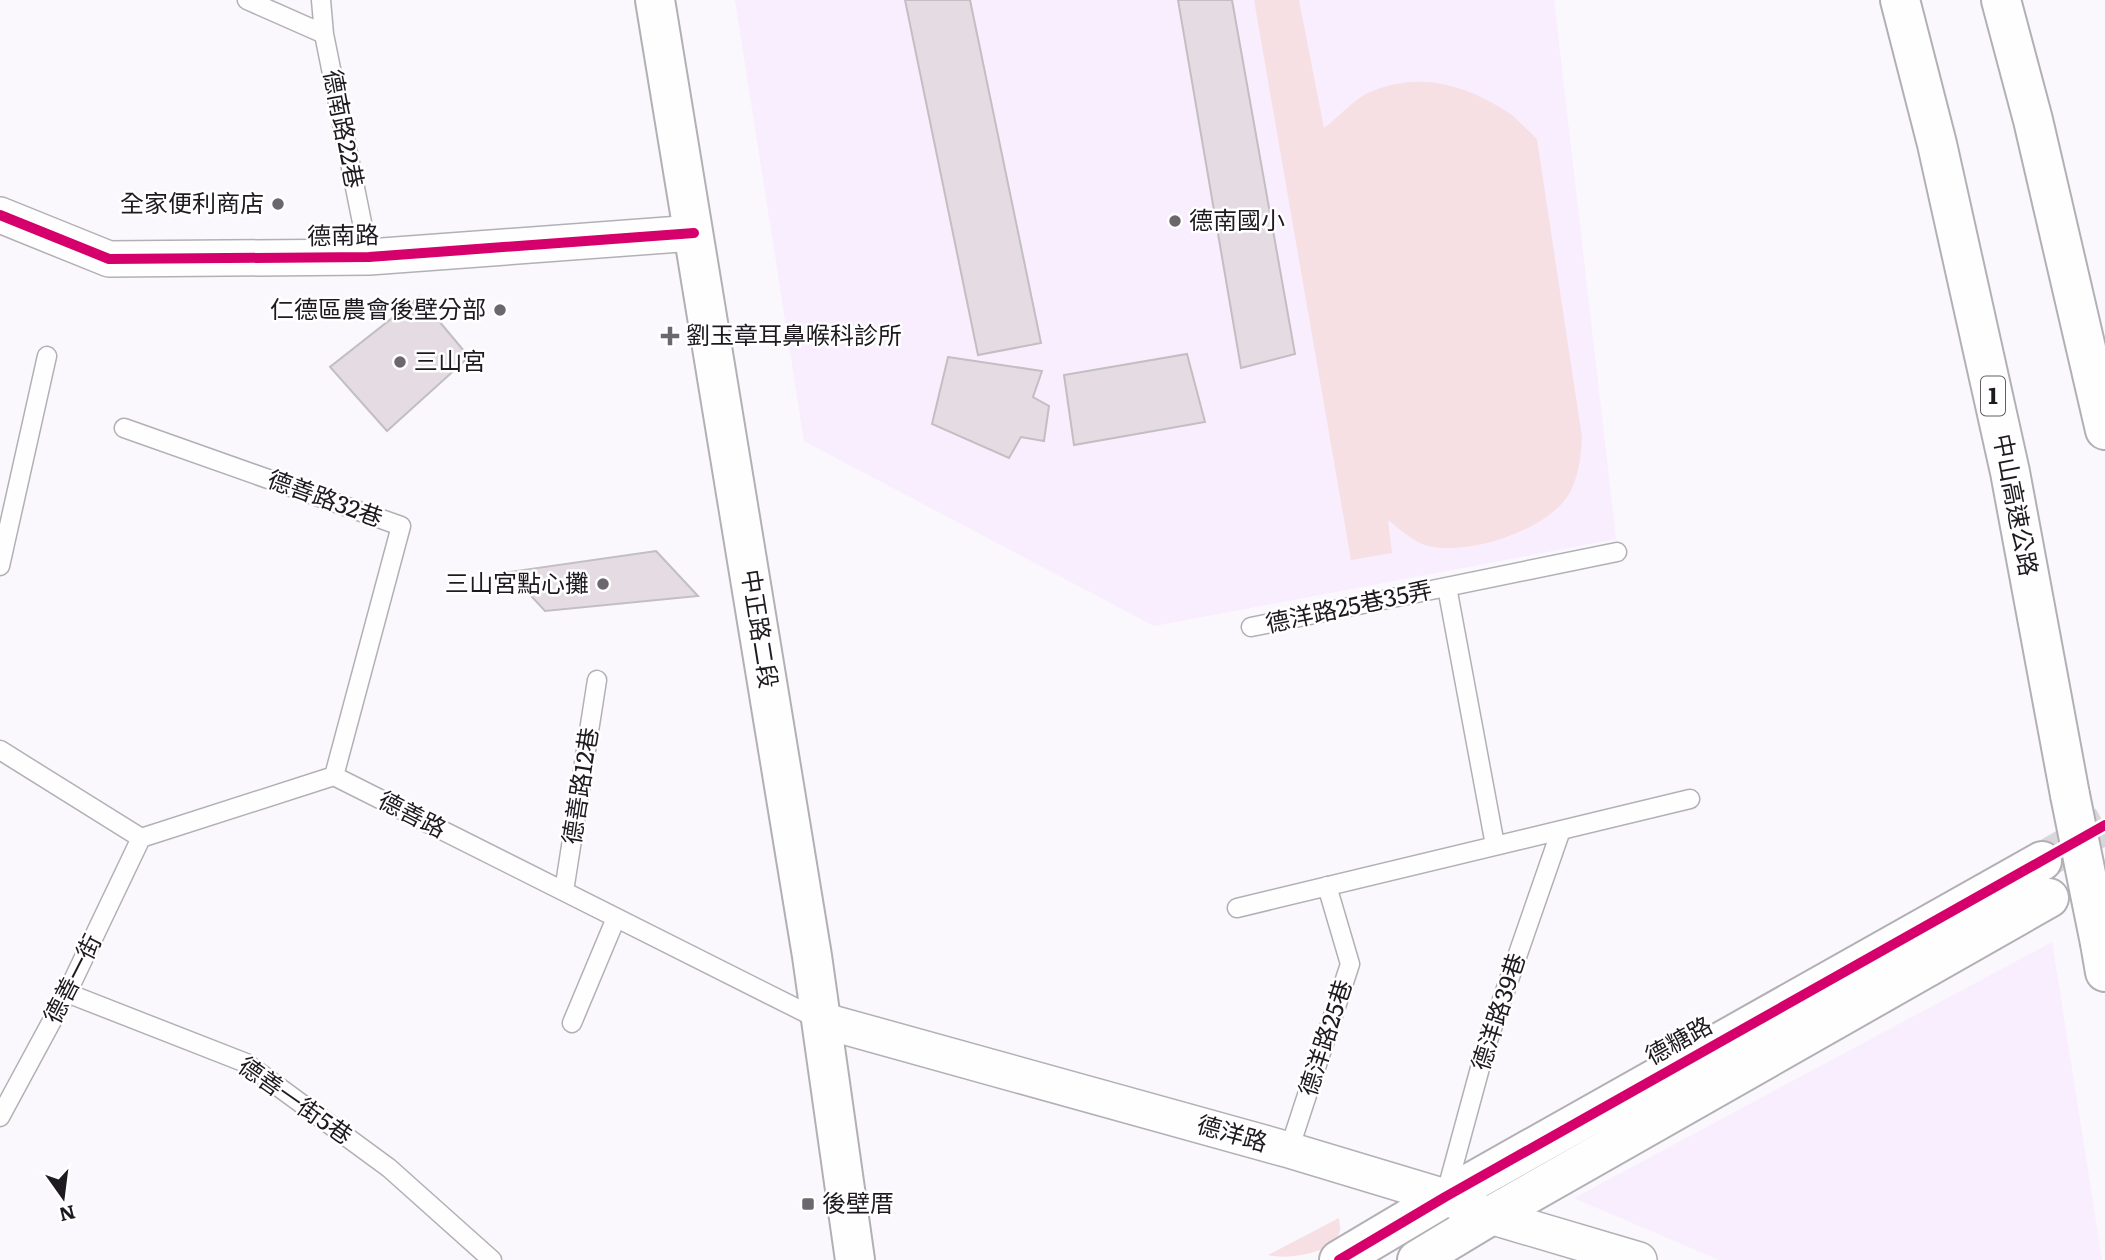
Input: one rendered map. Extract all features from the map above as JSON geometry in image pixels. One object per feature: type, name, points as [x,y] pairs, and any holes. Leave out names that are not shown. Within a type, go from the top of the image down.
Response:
[{"type":"main road","name":"中正路二段","points":[[655,0],[821,1020],[855,1260]]},
{"type":"main road","name":"中山高速公路","points":[[1900,0],[1937,144],[2010,472],[2102,957]]},
{"type":"main road","points":[[2001,0],[2033,120],[2105,430]]},
{"type":"main road","name":"德糖路","points":[[1339,1260],[1445,1197],[2042,861]]},
{"type":"main road","points":[[1417,1260],[2049,898]]},
{"type":"street","name":"德南路","points":[[0,215],[109,259],[369,257],[694,233]]},
{"type":"street","name":"德洋路","points":[[821,1020],[1289,1150],[1445,1197],[1490,1216],[1639,1260]]},
{"type":"lane","points":[[247,0],[324,34]]},
{"type":"lane","name":"德南路22巷","points":[[321,0],[324,34],[369,257]]},
{"type":"lane","points":[[0,566],[47,356]]},
{"type":"lane","name":"德善路32巷","points":[[124,428],[401,526],[334,776]]},
{"type":"lane","name":"德洋路25巷35弄","points":[[1251,627],[1616,552]]},
{"type":"lane","points":[[1447,587],[1495,845]]},
{"type":"lane","name":"德善路12巷","points":[[564,891],[597,680]]},
{"type":"lane","points":[[0,750],[141,838],[334,776]]},
{"type":"lane","name":"德善路","points":[[334,776],[821,1020]]},
{"type":"lane","points":[[1237,908],[1690,799]]},
{"type":"lane","name":"德洋路39巷","points":[[1445,1197],[1486,1046],[1561,830]]},
{"type":"lane","name":"德善一街","points":[[0,1117],[67,993],[141,838]]},
{"type":"lane","name":"德洋路25巷","points":[[1289,1150],[1350,964],[1327,886]]},
{"type":"lane","points":[[572,1023],[616,918]]},
{"type":"lane","name":"德善一街5巷","points":[[67,993],[246,1063],[389,1168],[492,1260]]},
{"type":"shaded area","name":"德南國小","points":[[735,0],[1554,0],[1616,539],[1154,626],[804,441]]},
{"type":"shaded area","points":[[1254,0],[1299,0],[1324,128],[1366,94],[1403,83],[1422,82],[1475,94],[1513,116],[1537,139],[1582,437],[1579,466],[1569,494],[1559,507],[1526,529],[1485,543],[1445,548],[1418,542],[1388,520],[1392,553],[1351,560]]},
{"type":"shaded area","points":[[2052,942],[2102,1260],[1719,1260],[1574,1198]]},
{"type":"shaded area","points":[[1339,1218],[1340,1229],[1330,1245],[1298,1256],[1268,1255]]},
{"type":"building","points":[[905,0],[970,0],[1041,343],[978,355]]},
{"type":"building","points":[[1178,0],[1232,0],[1295,354],[1241,368]]},
{"type":"building","name":"三山宮","points":[[419,297],[469,357],[387,431],[330,367]]},
{"type":"building","points":[[1187,354],[1205,422],[1074,445],[1064,375]]},
{"type":"building","points":[[948,357],[1042,371],[1033,397],[1049,406],[1044,441],[1021,437],[1009,458],[932,424]]},
{"type":"building","name":"三山宮點心攤","points":[[656,551],[698,596],[545,611],[509,572]]},
{"type":"tunnel","points":[[2042,861],[2105,825]]},
{"type":"cycle path","points":[[0,215],[109,259],[369,257],[694,233]]},
{"type":"cycle path","points":[[1339,1260],[1445,1197],[2105,825]]},
{"type":"place","name":"全家便利商店","points":[[278,204]]},
{"type":"place","name":"德南國小","points":[[1175,221]]},
{"type":"place","name":"仁德區農會後壁分部","points":[[500,310]]},
{"type":"place","name":"劉玉章耳鼻喉科診所","points":[[670,336]]},
{"type":"place","name":"三山宮","points":[[400,362]]},
{"type":"place","name":"三山宮點心攤","points":[[603,584]]},
{"type":"place","name":"後壁厝","points":[[808,1204]]}]
